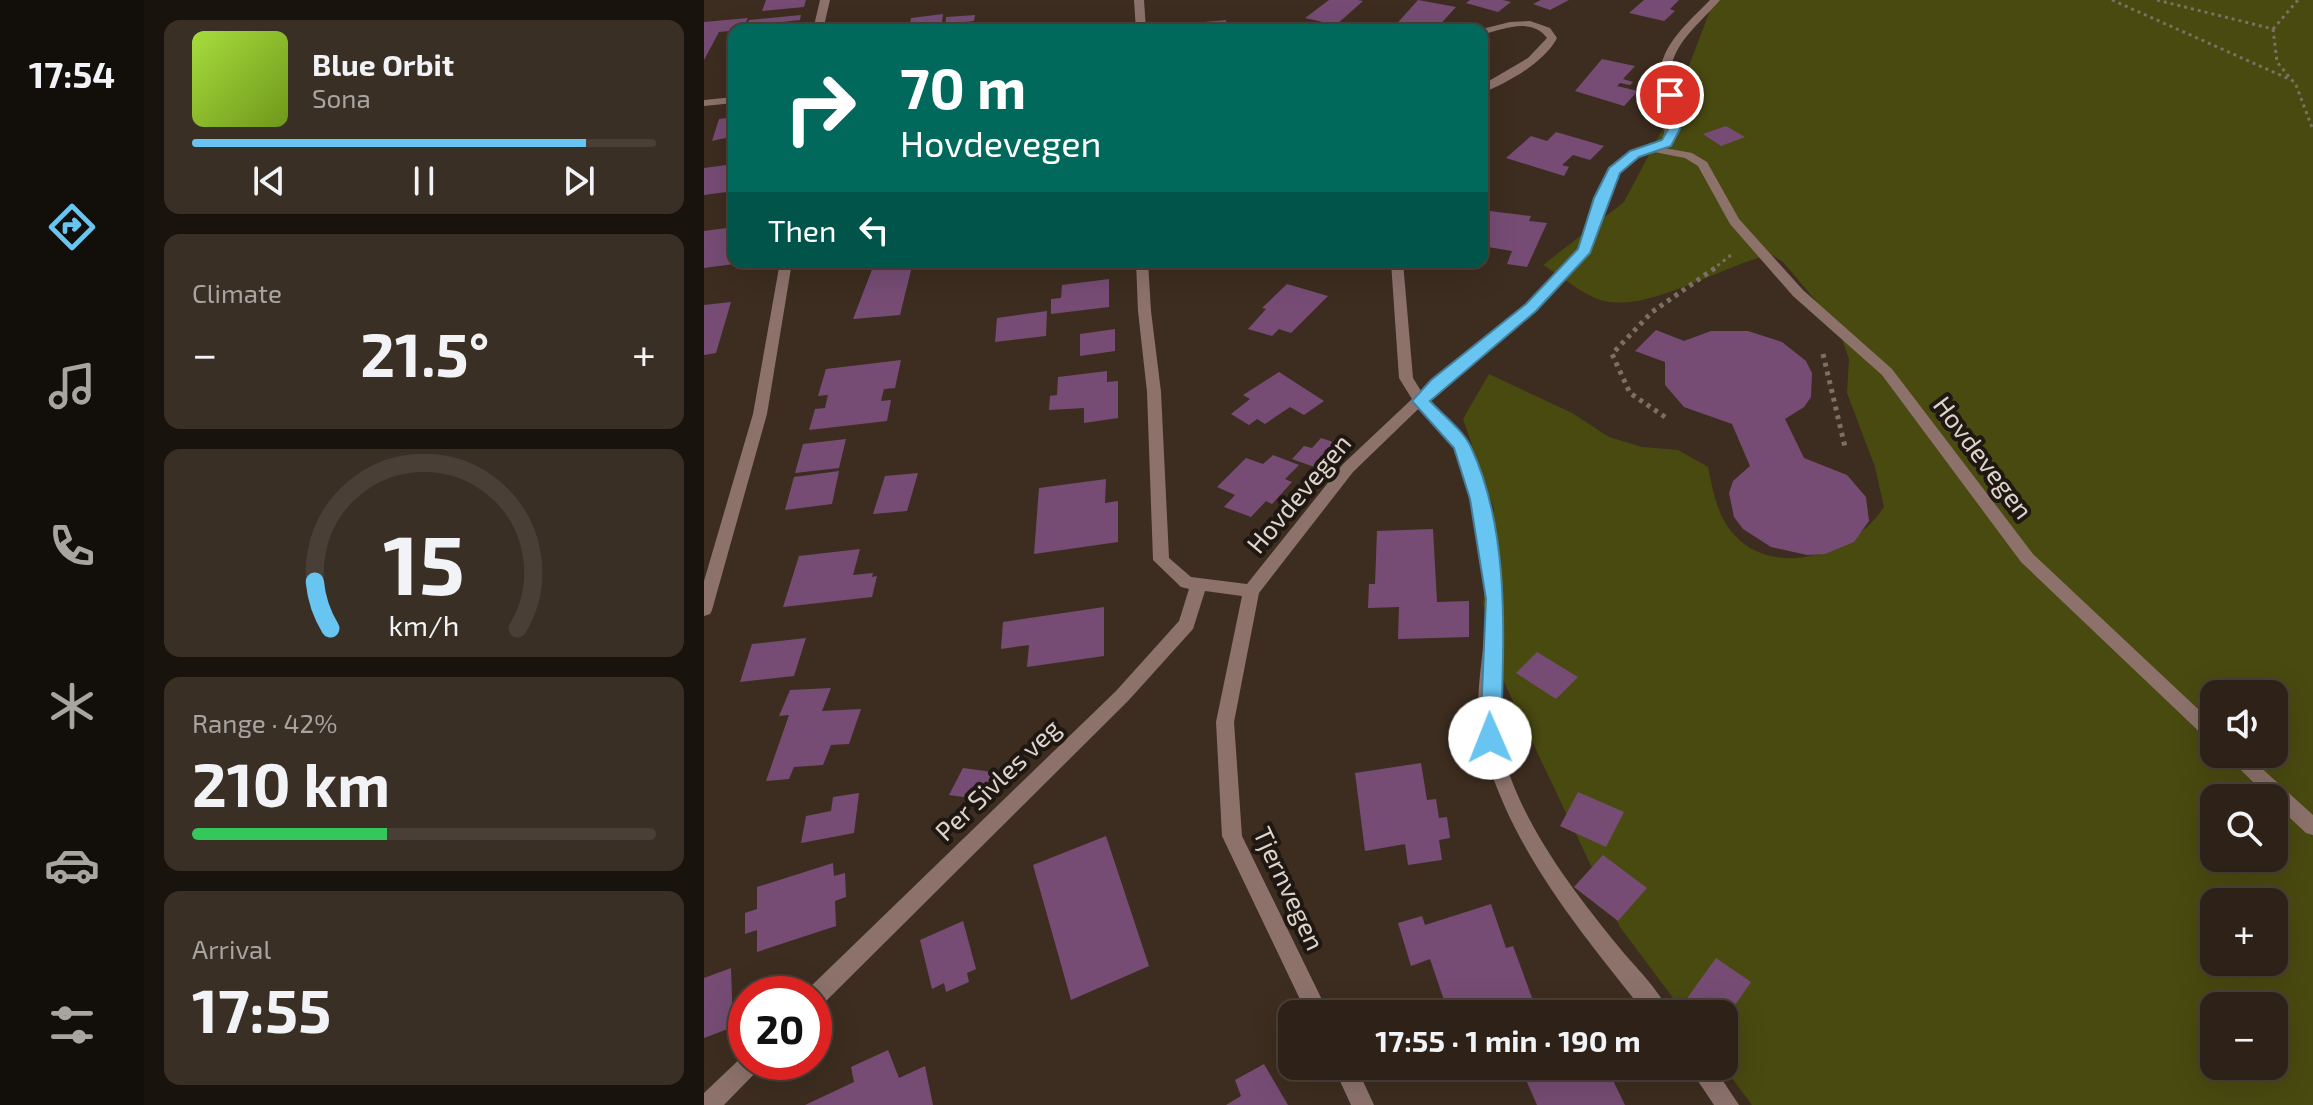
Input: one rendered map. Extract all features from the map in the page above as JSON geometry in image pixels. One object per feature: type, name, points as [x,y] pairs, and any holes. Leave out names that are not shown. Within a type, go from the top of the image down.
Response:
[{"type":"street","points":[[819,24],[825,0]]},
{"type":"street","points":[[1139,0],[1141,24]]},
{"type":"street","name":"Hovdevegen","points":[[1142,268],[1141,292],[1154,390],[1156,518],[1161,560],[1187,583],[1251,591],[1348,468],[1437,383],[1531,308],[1585,250],[1601,198],[1614,171],[1635,154],[1667,143],[1674,129],[1666,66],[1680,38],[1715,0]]},
{"type":"street","points":[[1488,31],[1527,23],[1548,31],[1552,38],[1549,46],[1539,54],[1488,86]]},
{"type":"street","points":[[704,103],[728,101]]},
{"type":"street","name":"Hovdevegen","points":[[1653,149],[1688,155],[1703,164],[1731,217],[1805,300],[1887,372],[2027,558],[2200,722]]},
{"type":"street","points":[[704,610],[760,414],[785,268]]},
{"type":"street","points":[[1397,268],[1406,378],[1420,401],[1462,446],[1479,499],[1495,599],[1490,738],[1524,827],[1577,909],[1648,1000]]},
{"type":"street","name":"Per Sivles veg","points":[[832,980],[1122,696],[1187,624],[1199,585]]},
{"type":"street","name":"Tjernvegen","points":[[1251,591],[1225,722],[1232,836],[1311,1000]]},
{"type":"street","points":[[2249,768],[2313,827]]},
{"type":"street","points":[[708,1105],[732,1080]]},
{"type":"street","points":[[1351,1080],[1363,1105]]},
{"type":"street","points":[[1709,1080],[1728,1105]]},
{"type":"path","points":[[2112,0],[2148,19],[2231,49],[2289,79],[2296,85],[2313,130]]},
{"type":"path","points":[[2157,0],[2273,29]]},
{"type":"path","points":[[2289,79],[2277,62],[2273,29],[2298,0]]},
{"type":"path","points":[[1665,417],[1636,401],[1619,380],[1612,354],[1637,319],[1710,274],[1748,237]]},
{"type":"path","points":[[1805,300],[1845,447]]},
{"type":"shaded area","points":[[1714,0],[2313,0],[2313,1105],[1752,1105],[1733,1080],[1738,1080],[1738,1000],[1675,1000],[1620,927],[1504,682],[1483,604],[1494,509],[1463,419],[1489,374],[1572,413],[1609,437],[1642,447],[1678,450],[1708,467],[1718,508],[1730,530],[1747,546],[1767,555],[1789,558],[1811,556],[1832,549],[1853,538],[1884,507],[1875,467],[1847,393],[1849,359],[1838,327],[1783,262],[1772,255],[1659,295],[1614,302],[1588,295],[1543,265],[1624,202],[1671,113]]},
{"type":"building","points":[[766,0],[806,0],[804,7],[762,11]]},
{"type":"building","points":[[1329,0],[1363,1],[1337,24],[1305,18]]},
{"type":"building","points":[[1418,0],[1456,7],[1440,24],[1396,24]]},
{"type":"building","points":[[1470,0],[1511,2],[1498,12],[1466,3]]},
{"type":"building","points":[[1541,0],[1569,0],[1550,10],[1533,4]]},
{"type":"building","points":[[1644,0],[1679,0],[1670,9],[1675,11],[1664,21],[1629,13]]},
{"type":"building","points":[[943,14],[942,24],[910,24],[911,18]]},
{"type":"building","points":[[801,15],[800,20],[765,24],[748,24],[749,20]]},
{"type":"building","points":[[975,15],[974,21],[965,24],[945,24],[946,17]]},
{"type":"building","points":[[748,18],[745,24],[728,24],[728,31],[719,32],[704,60],[704,22]]},
{"type":"building","points":[[1226,20],[1227,24],[1181,24]]},
{"type":"building","points":[[1602,59],[1635,66],[1623,79],[1633,82],[1617,86],[1638,91],[1624,106],[1575,91]]},
{"type":"building","points":[[728,118],[728,137],[712,141],[719,119]]},
{"type":"building","points":[[1726,126],[1745,137],[1721,146],[1703,134]]},
{"type":"building","points":[[1556,132],[1604,146],[1590,160],[1573,155],[1562,165],[1569,167],[1564,176],[1506,158],[1531,136],[1547,141]]},
{"type":"building","points":[[728,165],[726,192],[704,195],[704,168]]},
{"type":"building","points":[[1490,211],[1531,216],[1529,221],[1547,223],[1527,267],[1507,264],[1512,251],[1488,247]]},
{"type":"building","points":[[728,228],[728,265],[704,268],[704,231]]},
{"type":"building","points":[[873,268],[912,268],[900,315],[853,319]]},
{"type":"building","points":[[1109,279],[1109,307],[1051,314],[1051,299],[1061,298],[1062,285]]},
{"type":"building","points":[[1287,284],[1328,296],[1291,333],[1279,329],[1272,336],[1248,329],[1266,309],[1262,308]]},
{"type":"building","points":[[731,302],[716,353],[704,355],[704,305]]},
{"type":"building","points":[[1047,311],[1046,336],[995,342],[997,318]]},
{"type":"building","points":[[1115,329],[1115,351],[1080,356],[1080,334]]},
{"type":"building","points":[[1656,330],[1684,341],[1711,331],[1748,331],[1782,342],[1806,361],[1812,373],[1811,397],[1804,407],[1785,419],[1804,458],[1847,475],[1866,497],[1869,521],[1854,542],[1825,554],[1807,555],[1771,547],[1743,529],[1734,517],[1729,493],[1733,481],[1750,466],[1732,424],[1684,407],[1665,385],[1665,362],[1635,351]]},
{"type":"building","points":[[901,360],[895,388],[884,389],[881,401],[891,400],[887,421],[809,430],[815,409],[825,408],[828,395],[818,396],[826,369]]},
{"type":"building","points":[[1107,371],[1107,382],[1118,381],[1118,418],[1084,423],[1084,408],[1049,410],[1050,396],[1057,395],[1058,377]]},
{"type":"building","points":[[1279,372],[1324,401],[1304,415],[1290,407],[1265,424],[1257,419],[1249,425],[1231,414],[1250,399],[1243,395]]},
{"type":"building","points":[[1321,438],[1345,446],[1323,470],[1292,459],[1304,446],[1312,448]]},
{"type":"building","points":[[846,439],[839,468],[795,473],[803,444]]},
{"type":"building","points":[[1273,455],[1299,465],[1285,479],[1292,482],[1272,504],[1266,501],[1251,517],[1224,507],[1235,495],[1217,487],[1246,458],[1263,464]]},
{"type":"building","points":[[839,471],[832,504],[785,510],[794,477]]},
{"type":"building","points":[[918,473],[907,511],[873,514],[885,476]]},
{"type":"building","points":[[1106,479],[1105,503],[1118,501],[1118,542],[1034,554],[1039,488]]},
{"type":"building","points":[[1433,529],[1437,602],[1469,601],[1469,637],[1398,639],[1399,607],[1368,608],[1369,584],[1375,584],[1377,531]]},
{"type":"building","points":[[860,549],[853,575],[873,573],[872,577],[877,576],[872,597],[783,607],[799,556]]},
{"type":"building","points":[[1104,607],[1104,656],[1027,667],[1029,645],[1001,649],[1003,622]]},
{"type":"building","points":[[806,638],[794,676],[740,682],[752,644]]},
{"type":"building","points":[[1537,652],[1578,677],[1556,699],[1516,673]]},
{"type":"building","points":[[831,688],[822,711],[861,709],[849,744],[831,745],[823,765],[794,767],[789,779],[766,781],[789,715],[779,716],[790,690]]},
{"type":"building","points":[[1421,763],[1427,800],[1436,799],[1439,818],[1447,817],[1450,838],[1439,840],[1442,860],[1408,865],[1405,844],[1365,851],[1355,773]]},
{"type":"building","points":[[963,768],[1008,774],[994,801],[949,795]]},
{"type":"building","points":[[1578,792],[1624,812],[1606,847],[1560,826]]},
{"type":"building","points":[[859,793],[854,833],[801,843],[806,816],[831,811],[833,797]]},
{"type":"building","points":[[1106,836],[1149,966],[1071,1000],[1033,865]]},
{"type":"building","points":[[1603,855],[1647,888],[1618,921],[1574,887]]},
{"type":"building","points":[[833,863],[834,876],[845,873],[846,897],[835,901],[836,926],[757,952],[757,930],[745,934],[745,913],[757,909],[757,887]]},
{"type":"building","points":[[1491,904],[1506,948],[1513,946],[1533,1000],[1444,1000],[1430,959],[1411,966],[1398,923],[1422,916],[1425,925]]},
{"type":"building","points":[[963,921],[976,969],[967,973],[969,982],[946,992],[944,983],[932,989],[920,940]]},
{"type":"building","points":[[1716,958],[1751,982],[1738,1001],[1686,1000]]},
{"type":"building","points":[[731,968],[731,976],[728,976],[728,1029],[704,1038],[704,978]]},
{"type":"building","points":[[888,1050],[899,1078],[925,1066],[933,1105],[805,1105],[854,1082],[851,1067]]},
{"type":"building","points":[[1264,1064],[1288,1105],[1226,1105],[1241,1096],[1235,1080]]},
{"type":"building","points":[[1526,1080],[1613,1080],[1625,1105],[1537,1105]]},
{"type":"route","points":[[1490,738],[1489,689],[1495,599],[1479,499],[1462,446],[1420,401],[1437,383],[1531,308],[1585,250],[1601,198],[1614,171],[1635,154],[1667,143],[1674,129],[1670,95]]}]
